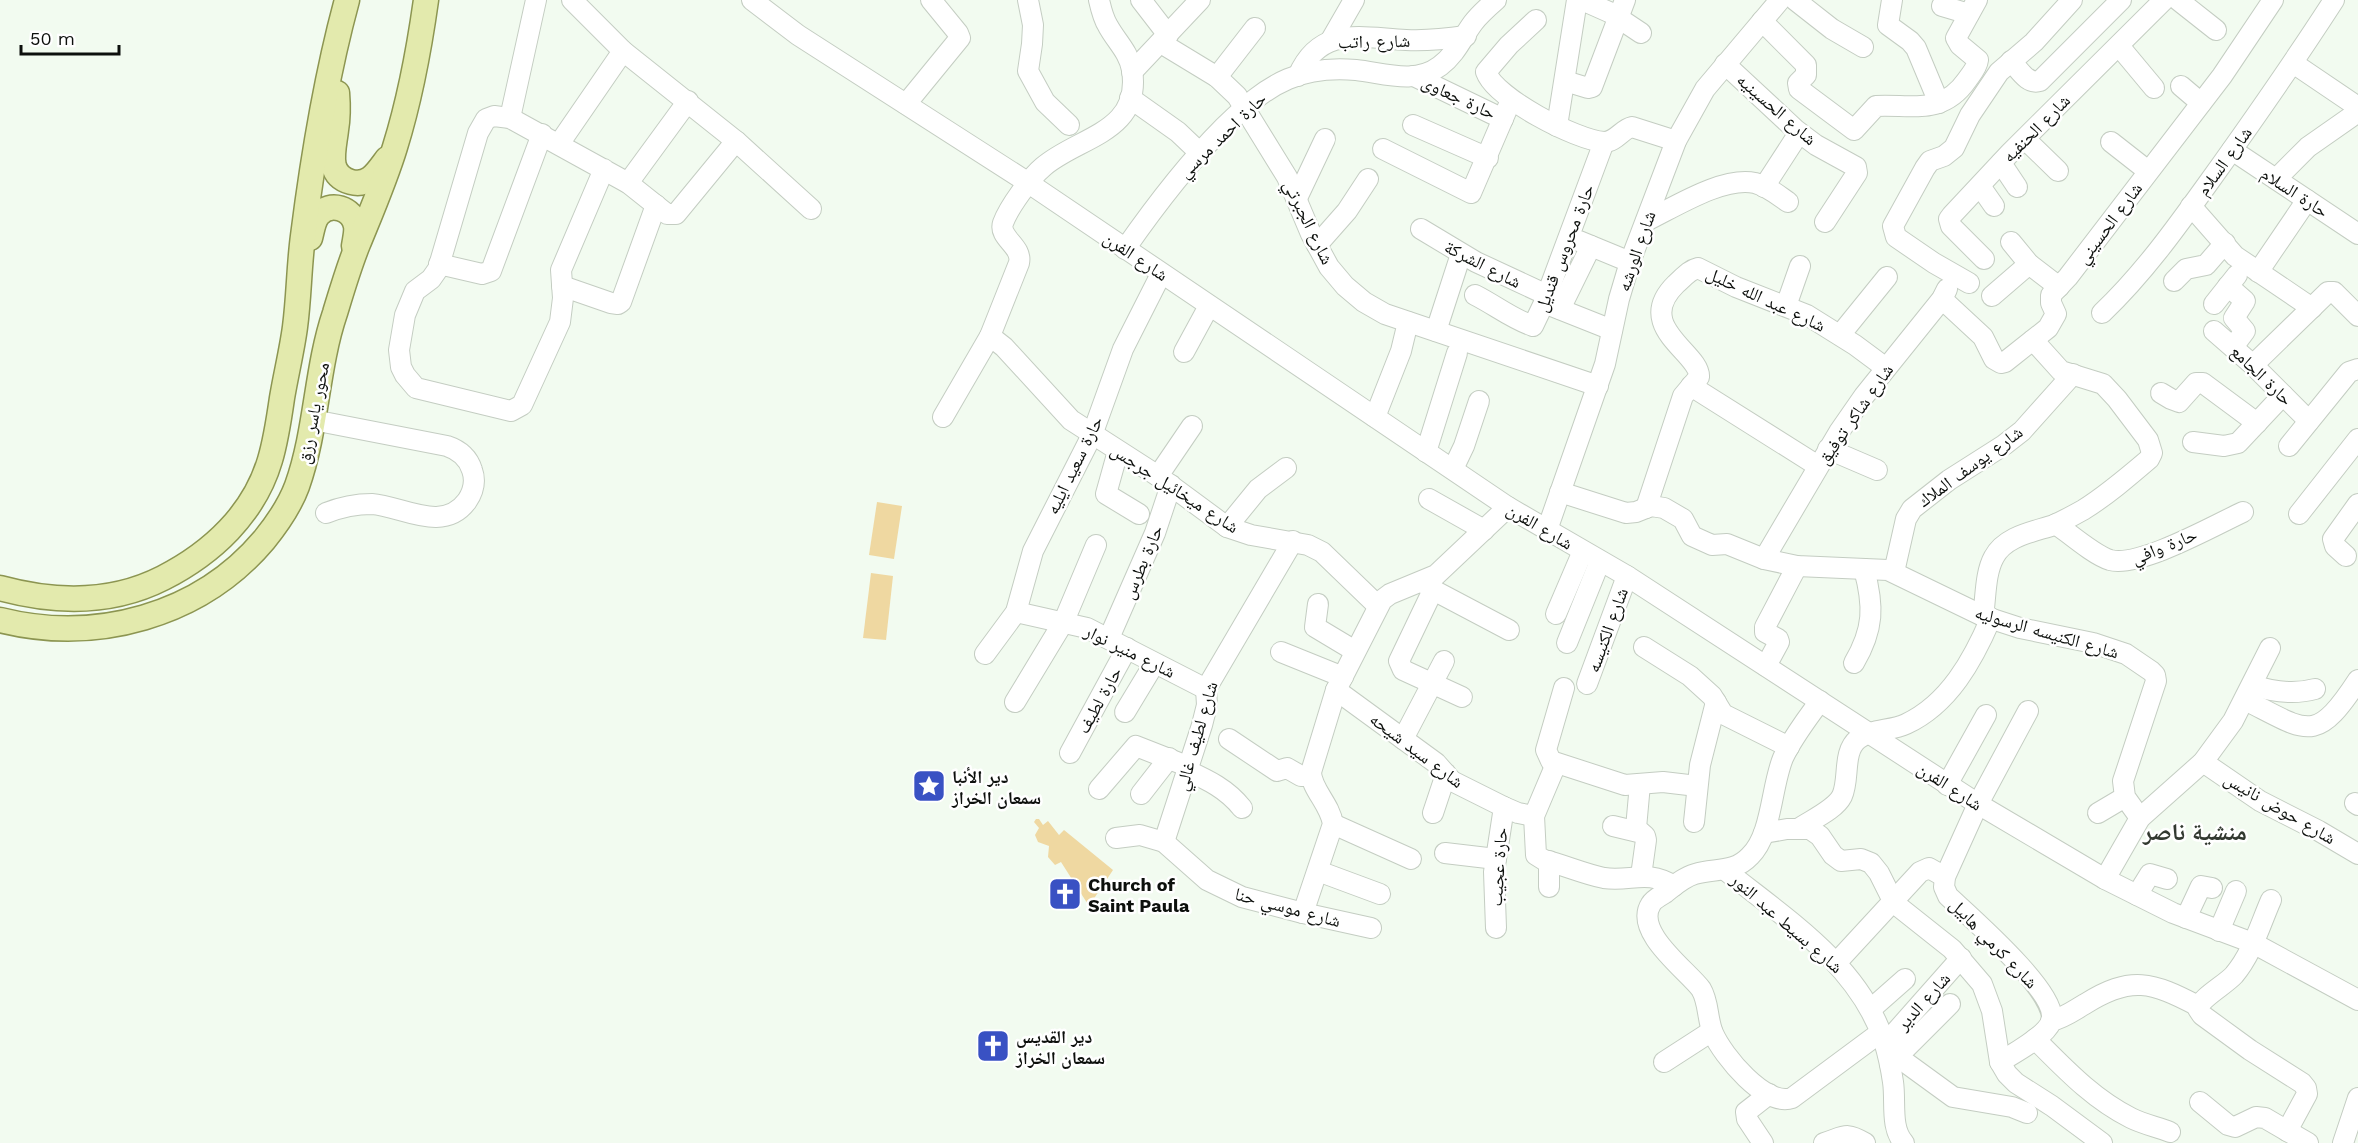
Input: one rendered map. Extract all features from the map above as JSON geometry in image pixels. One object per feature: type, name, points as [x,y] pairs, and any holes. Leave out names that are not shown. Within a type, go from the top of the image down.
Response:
[{"type":"main road","name":"محور ياسر رزق","points":[[0,588],[19,594],[81,599],[118,594],[155,582],[204,553],[232,528],[254,497],[269,462],[295,327],[310,183],[334,55],[347,0]]},
{"type":"main road","name":"محور ياسر رزق","points":[[0,620],[38,627],[61,628],[107,624],[165,611],[216,585],[258,547],[288,504],[306,456],[328,332],[394,149],[414,74],[426,0]]},
{"type":"main road","points":[[334,55],[338,110],[332,154],[334,168],[350,182],[364,182],[376,174],[394,149]]},
{"type":"main road","points":[[299,275],[315,220],[322,211],[333,207],[344,210],[355,223],[350,266]]},
{"type":"street","points":[[510,118],[536,0]]},
{"type":"street","points":[[572,0],[623,51],[736,141],[811,209]]},
{"type":"street","name":"شارع الفرن","points":[[752,0],[798,35],[1028,182],[1509,507],[1627,576],[1978,804],[2105,879],[2186,918],[2253,943],[2358,1000]]},
{"type":"street","points":[[906,104],[960,40],[958,33],[931,0]]},
{"type":"street","points":[[1028,0],[1033,25],[1028,71],[1045,102],[1069,125]]},
{"type":"street","points":[[943,417],[990,336],[1020,258],[1003,231],[1003,224],[1028,182],[1044,165],[1105,131],[1124,111],[1130,98],[1132,72],[1130,59],[1108,26],[1099,0]]},
{"type":"street","points":[[1141,0],[1165,39]]},
{"type":"street","points":[[1132,72],[1200,0]]},
{"type":"street","points":[[1331,40],[1354,0]]},
{"type":"street","name":"حارة احمد مرسي","points":[[1125,249],[1164,194],[1199,152],[1245,107],[1273,86],[1322,70],[1339,69],[1389,76],[1414,76],[1439,67],[1458,49],[1473,23],[1496,0]]},
{"type":"street","points":[[1557,126],[1577,0]]},
{"type":"street","points":[[1582,0],[1621,8]]},
{"type":"street","points":[[1781,0],[1863,47]]},
{"type":"street","name":"شارع الورشه","points":[[1547,530],[1605,364],[1630,262],[1677,141],[1705,89],[1781,0]]},
{"type":"street","points":[[1892,0],[1888,25],[1910,41],[1922,57],[1939,103]]},
{"type":"street","points":[[2072,0],[2034,42],[2011,61],[2029,81],[2034,83],[2040,81],[2121,0]]},
{"type":"street","name":"شارع الحنفيه","points":[[1984,260],[1949,223],[1952,215],[2164,0]]},
{"type":"street","points":[[2178,0],[2216,30]]},
{"type":"street","name":"شارع الحسيني","points":[[1942,299],[1983,337],[1998,362],[2005,362],[2048,328],[2055,319],[2051,295],[2228,68],[2273,0]]},
{"type":"street","name":"شارع السلام","points":[[2102,313],[2148,264],[2191,206],[2293,63],[2334,0]]},
{"type":"street","points":[[1762,21],[1806,65],[1807,71],[1798,83],[1798,87],[1854,130],[1876,106],[1923,107],[1939,103],[1957,92],[1977,66],[1977,57],[1960,45],[1956,38],[1973,7],[1942,6]]},
{"type":"street","points":[[1565,81],[1588,88],[1592,87],[1621,8]]},
{"type":"street","points":[[1621,8],[1623,21],[1641,33]]},
{"type":"street","points":[[1536,20],[1509,45],[1486,72],[1487,76],[1511,100],[1557,126],[1604,142],[1630,127],[1677,141]]},
{"type":"street","points":[[1217,77],[1255,28]]},
{"type":"street","name":"شارع راتب","points":[[1298,76],[1310,54],[1331,40],[1350,37],[1418,40],[1466,36]]},
{"type":"street","name":"شارع الجبرتي","points":[[1165,39],[1228,86],[1245,107],[1287,177],[1329,267],[1364,302],[1385,314],[1598,386]]},
{"type":"street","points":[[2119,46],[2154,88]]},
{"type":"street","points":[[439,264],[482,274],[491,271],[551,139],[623,51]]},
{"type":"street","name":"شارع شاكر توفيق","points":[[1764,559],[1828,449],[1864,396],[1942,299],[1942,295],[1962,279],[1896,237],[1893,225],[1930,161],[1944,156],[1954,148],[1985,91],[2011,61]]},
{"type":"street","points":[[2276,179],[2308,147],[2354,117],[2293,63]]},
{"type":"street","name":"شارع الحسينيه","points":[[1725,64],[1798,131],[1816,145],[1854,165],[1857,173],[1825,222]]},
{"type":"street","name":"حارة جعاوى","points":[[1414,76],[1503,118]]},
{"type":"street","points":[[2181,86],[2201,103]]},
{"type":"street","points":[[1130,98],[1178,132],[1199,152]]},
{"type":"street","points":[[1383,149],[1469,193],[1473,192],[1511,100]]},
{"type":"street","points":[[628,183],[688,102]]},
{"type":"street","points":[[1764,187],[1798,131],[1820,106]]},
{"type":"street","points":[[604,169],[564,261],[560,278],[563,304],[560,322],[525,402],[519,409],[512,411],[416,388],[401,368],[399,350],[405,315],[415,291],[431,279],[439,264],[481,126],[486,119],[494,116],[510,118],[551,139],[604,169],[628,183],[667,214],[676,214],[736,141]]},
{"type":"street","points":[[1413,125],[1488,158]]},
{"type":"street","points":[[1297,198],[1325,139]]},
{"type":"street","points":[[2025,139],[2058,171]]},
{"type":"street","name":"حارة محروس قنديل","points":[[1475,295],[1512,317],[1533,326],[1550,303],[1568,237],[1604,142]]},
{"type":"street","points":[[2111,142],[2148,171]]},
{"type":"street","name":"حارة السلام","points":[[2232,150],[2358,234]]},
{"type":"street","points":[[2001,163],[2017,186]]},
{"type":"street","points":[[1317,245],[1347,211],[1368,179]]},
{"type":"street","points":[[1646,221],[1726,184],[1740,182],[1764,187],[1788,202]]},
{"type":"street","points":[[1980,186],[1994,206]]},
{"type":"street","points":[[2214,304],[2228,286],[2252,268],[2307,200]]},
{"type":"street","points":[[562,286],[611,303],[621,302],[656,206]]},
{"type":"street","points":[[2191,206],[2225,243],[2231,253],[2312,308]]},
{"type":"street","name":"شارع الشركة","points":[[1421,229],[1550,303],[1612,330]]},
{"type":"street","points":[[1568,237],[1630,262]]},
{"type":"street","points":[[2011,242],[2029,264],[2059,287]]},
{"type":"street","points":[[2174,281],[2186,269],[2206,265],[2225,243]]},
{"type":"street","points":[[1550,303],[1591,246]]},
{"type":"street","points":[[1436,331],[1461,254]]},
{"type":"street","points":[[1992,296],[2029,264]]},
{"type":"street","points":[[1786,306],[1800,266]]},
{"type":"street","name":"شارع عبد الله خليل","points":[[1646,508],[1683,396],[1696,381],[1699,371],[1666,330],[1662,311],[1671,289],[1689,272],[1698,268],[1736,287],[1807,315],[1886,368]]},
{"type":"street","name":"حارة سعيد ايليه","points":[[985,654],[1016,612],[1033,551],[1092,435],[1123,349],[1161,274]]},
{"type":"street","points":[[1840,335],[1887,277]]},
{"type":"street","points":[[2228,286],[2245,301],[2234,318],[2245,333],[2233,347]]},
{"type":"street","points":[[2253,365],[2328,292],[2334,292],[2358,316]]},
{"type":"street","points":[[1184,352],[1209,306]]},
{"type":"street","points":[[1374,417],[1401,351],[1408,322]]},
{"type":"street","name":"حارة الجامع","points":[[2214,331],[2253,365],[2309,421]]},
{"type":"street","name":"شارع ميخائيل جرجس","points":[[990,336],[1005,347],[1071,420],[1092,435],[1164,481],[1227,527],[1251,535],[1308,545],[1322,552],[1378,606]]},
{"type":"street","points":[[1798,829],[1837,803],[1842,795],[1849,755],[1858,739],[1905,724],[1937,703],[1966,668],[1980,644],[1987,617],[1989,571],[1994,556],[2002,547],[2023,534],[2055,524],[2082,511],[2149,459],[2152,453],[2152,446],[2148,440],[2118,399],[2103,384],[2061,371],[2033,340]]},
{"type":"street","points":[[1426,452],[1457,353]]},
{"type":"street","points":[[2289,446],[2349,372],[2358,369]]},
{"type":"street","name":"شارع يوسف الملاك","points":[[1894,572],[1906,519],[1912,509],[1949,480],[2022,431],[2073,374]]},
{"type":"street","points":[[2161,393],[2180,402],[2196,383],[2202,383],[2257,423]]},
{"type":"street","points":[[1691,386],[1818,466]]},
{"type":"street","points":[[2193,442],[2232,445],[2238,443],[2283,395]]},
{"type":"street","points":[[1453,470],[1464,446],[1479,401]]},
{"type":"street","points":[[313,420],[447,446],[463,454],[469,462],[474,479],[470,497],[457,510],[449,514],[425,517],[371,504],[348,506],[326,513]]},
{"type":"street","name":"حارة بطرس","points":[[1109,638],[1155,533],[1164,481],[1192,426]]},
{"type":"street","points":[[2299,514],[2358,439]]},
{"type":"street","points":[[1828,449],[1877,470]]},
{"type":"street","points":[[1118,451],[1106,494],[1139,513]]},
{"type":"street","points":[[1227,527],[1258,489],[1286,468]]},
{"type":"street","name":"شارع الكنيسه الرسوليه","points":[[1560,492],[1626,513],[1646,508],[1664,508],[1683,519],[1692,536],[1712,545],[1727,544],[1764,559],[1797,566],[1864,568],[1894,572],[1933,593],[1987,617],[2020,628],[2126,654],[2155,675],[2155,686],[2123,781],[2125,797]]},
{"type":"street","points":[[1429,499],[1484,530]]},
{"type":"street","points":[[2346,556],[2333,544],[2333,539],[2358,504]]},
{"type":"street","points":[[1462,697],[1403,670],[1399,662],[1427,586],[1509,507]]},
{"type":"street","name":"حارة وافي","points":[[2055,524],[2106,559],[2125,562],[2159,551],[2243,512]]},
{"type":"street","name":"شارع لطيف غالي","points":[[1164,842],[1202,725],[1207,705],[1206,688],[1293,542]]},
{"type":"street","points":[[1015,702],[1064,621],[1096,546]]},
{"type":"street","points":[[1556,614],[1592,556]]},
{"type":"street","points":[[1567,643],[1592,556]]},
{"type":"street","points":[[1766,666],[1779,642],[1764,630],[1797,566]]},
{"type":"street","points":[[1854,663],[1869,633],[1871,617],[1871,600],[1864,568]]},
{"type":"street","name":"شارع الكنيسه","points":[[1587,684],[1627,576]]},
{"type":"street","points":[[1303,913],[1333,824],[1328,805],[1311,776],[1329,709],[1378,606],[1390,594],[1427,586],[1509,630]]},
{"type":"street","points":[[1318,604],[1315,627],[1355,651]]},
{"type":"street","name":"شارع منير نوار","points":[[1016,612],[1064,621],[1109,638],[1154,664],[1206,688]]},
{"type":"street","points":[[1644,647],[1690,676],[1712,696],[1722,714],[1789,747]]},
{"type":"street","name":"حارة لطيف","points":[[1070,753],[1127,648]]},
{"type":"street","points":[[2105,879],[2140,818],[2204,762],[2233,721],[2270,648]]},
{"type":"street","name":"شارع سيد شيحه","points":[[1281,652],[1339,684],[1403,739],[1436,763],[1452,781],[1504,807],[1534,816]]},
{"type":"street","points":[[1403,739],[1430,683],[1444,661]]},
{"type":"street","points":[[1125,712],[1154,664]]},
{"type":"street","points":[[2248,692],[2298,726],[2309,727],[2330,718],[2358,680]]},
{"type":"street","points":[[1564,688],[1546,750],[1551,761],[1626,785],[1663,782],[1697,786]]},
{"type":"street","points":[[2248,692],[2299,692],[2315,689]]},
{"type":"street","points":[[1820,701],[1789,747],[1774,786],[1764,833],[1752,855],[1742,864],[1725,870],[1696,873],[1674,886],[1651,903],[1648,912],[1649,923],[1662,950],[1702,991],[1712,1031],[1730,1060],[1742,1074],[1769,1094],[1785,1100],[1888,1049],[1950,1004]]},
{"type":"street","points":[[1694,822],[1704,743],[1716,702]]},
{"type":"street","name":"شارع كرمي هابيل","points":[[2028,711],[1978,804],[1945,877],[1944,887],[1948,896],[2019,965],[2047,1000],[2051,1011],[2051,1021]]},
{"type":"street","points":[[1947,784],[1986,715]]},
{"type":"street","points":[[1229,740],[1277,771],[1287,768],[1301,776],[1311,776]]},
{"type":"street","points":[[1100,789],[1136,746],[1187,768],[1232,795],[1242,808]]},
{"type":"street","points":[[1141,794],[1168,758]]},
{"type":"street","name":"شارع حوض نانيس","points":[[2204,762],[2260,801],[2358,854]]},
{"type":"street","points":[[1556,764],[1534,816],[1536,855],[1605,878],[1641,876],[1663,879],[1674,886]]},
{"type":"street","points":[[1433,813],[1446,774]]},
{"type":"street","points":[[1638,832],[1636,825],[1641,784]]},
{"type":"street","points":[[2098,813],[2125,797],[2140,818]]},
{"type":"street","name":"حارة عجيب","points":[[1496,928],[1496,859],[1504,807]]},
{"type":"street","points":[[1333,824],[1411,859]]},
{"type":"street","points":[[1613,826],[1645,836],[1641,876]]},
{"type":"street","points":[[1764,833],[1810,829],[1820,836],[1833,855],[1842,861],[1861,859],[1871,863],[1879,873],[1894,903],[1961,958],[1982,984],[1988,997],[2000,1062],[2007,1074],[2096,1141]]},
{"type":"street","points":[[1116,838],[1140,835],[1164,842]]},
{"type":"street","name":"شارع موسي حنا","points":[[1164,842],[1189,867],[1227,891],[1303,913],[1371,928]]},
{"type":"street","points":[[1445,854],[1496,859]]},
{"type":"street","points":[[1549,861],[1549,887]]},
{"type":"street","points":[[1837,962],[1925,869],[1929,868],[1945,877]]},
{"type":"street","name":"شارع بسيط عبد النور","points":[[1725,870],[1837,962],[1871,1009],[1888,1049],[1900,1137]]},
{"type":"street","points":[[1318,871],[1380,894]]},
{"type":"street","points":[[2137,895],[2150,874],[2167,879]]},
{"type":"street","points":[[2186,918],[2201,886],[2212,888]]},
{"type":"street","points":[[2219,931],[2236,891]]},
{"type":"street","points":[[2198,1006],[2233,975],[2253,943],[2271,900]]},
{"type":"street","name":"شارع الدير","points":[[1888,1049],[1961,958]]},
{"type":"street","points":[[1871,1009],[1905,980]]},
{"type":"street","points":[[2000,1062],[2035,1039],[2051,1021],[2067,1016],[2109,990],[2125,985],[2146,984],[2169,990],[2198,1006]]},
{"type":"street","points":[[2198,1006],[2199,1012],[2306,1088],[2307,1094],[2287,1131]]},
{"type":"street","points":[[1664,1062],[1712,1031]]},
{"type":"street","points":[[2035,1039],[2080,1084],[2098,1098],[2134,1119],[2170,1132]]},
{"type":"street","points":[[1888,1049],[1953,1097],[2012,1107],[2027,1113]]},
{"type":"street","points":[[1763,1143],[1747,1119],[1746,1112],[1769,1094]]},
{"type":"street","points":[[2343,1143],[2358,1098]]},
{"type":"street","points":[[2200,1102],[2228,1125],[2235,1127],[2256,1117],[2265,1118],[2308,1143]]},
{"type":"street","points":[[1824,1143],[1849,1135],[1865,1143]]},
{"type":"street","points":[[1872,1143],[1900,1137]]},
{"type":"shaded area","points":[[877,502],[902,506],[894,559],[869,555]]},
{"type":"shaded area","points":[[871,573],[893,576],[886,640],[863,638]]},
{"type":"shaded area","points":[[1039,819],[1043,825],[1048,821],[1059,835],[1064,830],[1113,870],[1089,906],[1061,862],[1055,865],[1048,857],[1049,846],[1038,842],[1035,835],[1039,828],[1034,822]]},
{"type":"place","name":"دير الأنبا سمعان الخراز","points":[[929,786]]},
{"type":"place","name":"Church of Saint Paula","points":[[1065,894]]},
{"type":"place","name":"دير القديس سمعان الخراز","points":[[993,1046]]},
{"type":"district","name":"منشية ناصر","points":[[2195,832]]}]
